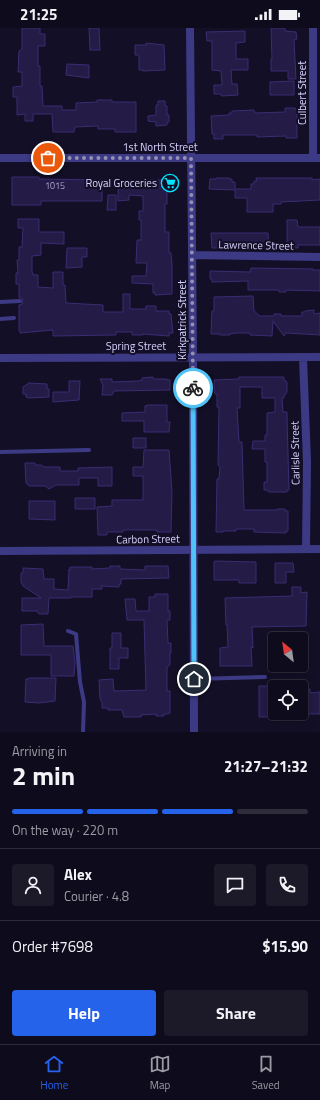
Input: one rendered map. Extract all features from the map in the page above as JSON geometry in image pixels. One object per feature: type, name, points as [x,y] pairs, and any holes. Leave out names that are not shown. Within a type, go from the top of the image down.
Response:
[{"type":"street","name":"Kirkpatrick Street","points":[[190,28],[194,732]]},
{"type":"street","name":"Culbert Street","points":[[313,28],[316,158]]},
{"type":"street","name":"1st North Street","points":[[0,158],[316,158]]},
{"type":"street","name":"Lawrence Street","points":[[192,255],[320,257]]},
{"type":"street","name":"Carlisle Street","points":[[303,357],[307,454],[306,549]]},
{"type":"street","name":"Spring Street","points":[[0,358],[320,357]]},
{"type":"street","name":"Carbon Street","points":[[0,551],[320,549]]},
{"type":"lane","points":[[0,302],[20,301]]},
{"type":"lane","points":[[0,319],[14,318]]},
{"type":"lane","points":[[0,452],[88,450]]},
{"type":"lane","points":[[68,631],[76,634],[80,682],[84,702],[84,732]]},
{"type":"lane","points":[[194,679],[265,677]]},
{"type":"building","points":[[22,28],[40,28],[40,34],[45,34],[45,46],[38,46],[38,66],[40,66],[40,86],[42,86],[43,106],[62,106],[62,110],[76,110],[76,103],[97,102],[97,100],[112,100],[112,102],[136,102],[136,132],[115,132],[115,129],[98,129],[98,126],[75,127],[74,132],[53,132],[52,114],[33,114],[33,121],[25,121],[25,114],[17,115],[17,97],[13,97],[13,87],[22,86],[22,72],[18,72],[19,51],[22,49]]},
{"type":"building","points":[[89,28],[99,28],[100,50],[90,50]]},
{"type":"building","points":[[271,28],[285,28],[285,31],[296,32],[297,39],[294,40],[296,79],[288,79],[288,71],[271,71]]},
{"type":"building","points":[[245,31],[245,42],[236,43],[236,59],[248,59],[248,70],[231,70],[232,84],[237,84],[238,95],[222,96],[220,94],[214,94],[214,85],[222,85],[221,71],[212,70],[212,41],[207,41],[206,32]]},
{"type":"building","points":[[146,43],[164,45],[165,70],[139,70],[139,57],[138,55],[135,55],[135,45],[146,45]]},
{"type":"building","points":[[67,64],[89,65],[89,78],[66,75]]},
{"type":"building","points":[[294,81],[294,95],[270,95],[270,82]]},
{"type":"building","points":[[158,101],[165,101],[165,106],[167,106],[169,122],[167,122],[167,125],[156,126],[156,122],[148,121],[148,116],[156,115],[156,105],[158,105]]},
{"type":"building","points":[[285,108],[295,108],[297,111],[297,138],[286,138],[286,136],[257,137],[257,135],[223,135],[223,139],[214,139],[214,134],[212,134],[211,116],[229,115],[232,111],[254,110],[255,113],[285,112]]},
{"type":"building","points":[[12,177],[102,180],[102,201],[41,201],[41,205],[12,205]]},
{"type":"building","points":[[256,178],[320,179],[320,200],[281,202],[281,204],[273,204],[273,212],[247,212],[247,198],[235,198],[235,190],[209,189],[210,179],[232,179],[232,182],[235,182],[235,189],[251,189],[251,184],[254,184],[254,181],[257,181]]},
{"type":"building","points":[[118,180],[171,180],[171,192],[167,192],[167,204],[165,204],[165,232],[169,232],[169,253],[171,253],[172,265],[172,294],[155,295],[155,293],[153,293],[153,284],[132,283],[132,276],[146,276],[147,263],[136,263],[137,240],[141,240],[141,220],[139,220],[139,211],[143,211],[143,196],[129,195],[129,200],[118,201]]},
{"type":"building","points":[[108,195],[116,195],[116,210],[107,210]]},
{"type":"building","points":[[18,219],[39,219],[39,232],[64,232],[64,244],[41,243],[41,255],[32,256],[32,273],[33,275],[38,275],[38,287],[53,288],[53,272],[63,272],[63,285],[65,285],[66,303],[103,305],[103,312],[123,312],[123,294],[130,294],[130,309],[146,309],[146,306],[156,306],[156,311],[169,311],[169,314],[171,314],[173,333],[169,333],[169,336],[143,334],[132,335],[132,332],[116,332],[116,335],[53,336],[53,330],[20,333],[19,305],[22,304],[23,300],[22,298],[19,298],[19,284],[16,284],[16,273],[18,273],[17,260],[19,260],[19,247],[22,247],[23,228],[18,228]]},
{"type":"building","points":[[287,220],[297,220],[298,227],[320,227],[320,245],[298,245],[298,248],[287,248]]},
{"type":"building","points":[[211,233],[268,233],[269,248],[212,248]]},
{"type":"building","points":[[67,248],[87,248],[87,257],[82,257],[82,267],[66,268]]},
{"type":"building","points":[[251,268],[320,270],[320,291],[286,290],[286,292],[279,292],[279,290],[248,290],[248,281],[212,282],[212,279],[210,279],[210,271],[250,272]]},
{"type":"building","points":[[253,296],[254,311],[260,316],[274,316],[274,314],[281,314],[281,316],[302,316],[302,312],[314,310],[314,314],[320,313],[320,335],[286,333],[284,336],[273,321],[272,336],[250,335],[250,333],[236,333],[230,335],[211,334],[214,297]]},
{"type":"building","points":[[153,377],[153,379],[170,380],[170,390],[114,391],[112,395],[102,395],[103,385],[100,379],[112,379],[112,382],[138,381],[142,380],[142,378]]},
{"type":"building","points":[[239,377],[284,377],[284,380],[287,382],[287,392],[284,398],[282,398],[283,412],[287,412],[289,490],[287,490],[287,492],[269,492],[264,490],[264,482],[267,482],[267,462],[265,462],[265,449],[252,449],[253,441],[265,441],[265,435],[267,435],[267,413],[275,412],[275,398],[262,398],[262,387],[240,387],[240,408],[237,408],[239,442],[242,442],[244,510],[285,509],[285,511],[288,511],[288,531],[286,531],[286,533],[254,532],[254,529],[236,529],[236,531],[216,532],[217,479],[219,479],[220,467],[218,465],[219,407],[217,407],[217,394],[215,394],[214,380],[239,379]]},
{"type":"building","points":[[69,381],[80,381],[79,400],[53,402],[53,392],[69,392]]},
{"type":"building","points":[[29,383],[47,384],[47,389],[49,389],[49,397],[26,397],[26,394],[23,394],[23,387]]},
{"type":"building","points":[[167,405],[167,422],[170,422],[169,432],[144,432],[144,421],[122,421],[122,413],[145,412],[145,406]]},
{"type":"building","points":[[133,438],[146,438],[146,448],[133,448]]},
{"type":"building","points":[[144,450],[169,450],[172,492],[171,532],[157,532],[157,530],[123,530],[123,532],[107,532],[107,535],[98,535],[97,507],[112,506],[112,500],[143,500],[143,476],[133,476],[133,467],[143,467]]},
{"type":"building","points":[[25,463],[35,463],[35,465],[41,465],[44,467],[60,467],[60,471],[78,471],[78,468],[112,467],[112,486],[98,486],[98,478],[79,478],[79,485],[56,485],[49,489],[45,486],[29,486],[26,483]]},
{"type":"building","points":[[75,498],[95,498],[95,509],[75,509]]},
{"type":"building","points":[[29,501],[55,501],[55,520],[29,519]]},
{"type":"building","points":[[215,561],[256,562],[256,583],[239,583],[239,580],[214,580]]},
{"type":"building","points":[[275,563],[293,563],[294,572],[286,572],[286,583],[275,583]]},
{"type":"building","points":[[110,566],[120,566],[120,569],[145,570],[145,566],[168,566],[169,578],[121,579],[121,584],[119,584],[119,587],[101,586],[102,589],[92,589],[92,597],[49,598],[48,614],[39,614],[37,611],[22,611],[22,598],[41,598],[23,586],[21,582],[21,573],[23,573],[23,568],[43,569],[44,579],[54,579],[54,589],[68,590],[70,567],[92,567],[92,569],[110,568]]},
{"type":"building","points":[[292,587],[301,587],[301,593],[307,592],[306,626],[252,627],[252,666],[220,666],[220,648],[228,647],[225,598],[292,596]]},
{"type":"building","points":[[155,594],[168,594],[168,611],[170,611],[170,620],[167,620],[168,643],[171,643],[171,653],[170,665],[167,667],[167,691],[170,691],[170,713],[164,714],[164,716],[156,716],[156,714],[141,715],[141,717],[124,717],[122,710],[108,710],[108,708],[102,708],[99,680],[113,679],[114,691],[146,690],[144,620],[127,620],[125,599],[135,599],[136,611],[149,611],[149,597],[155,597]]},
{"type":"building","points":[[43,624],[44,646],[73,646],[75,662],[74,676],[51,676],[51,655],[21,655],[21,625]]},
{"type":"building","points":[[112,633],[121,633],[121,648],[128,648],[128,658],[119,658],[119,669],[110,669]]},
{"type":"building","points":[[56,678],[55,701],[39,703],[25,702],[26,679]]},
{"type":"building","points":[[259,686],[268,686],[268,717],[259,717]]},
{"type":"building","points":[[308,689],[310,689],[310,693],[320,692],[320,714],[308,714]]},
{"type":"way so far","points":[[48,158],[191,158],[193,388]]},
{"type":"place","name":"Royal Groceries","points":[[170,183]]},
{"type":"route","points":[[193,388],[194,679]]}]
